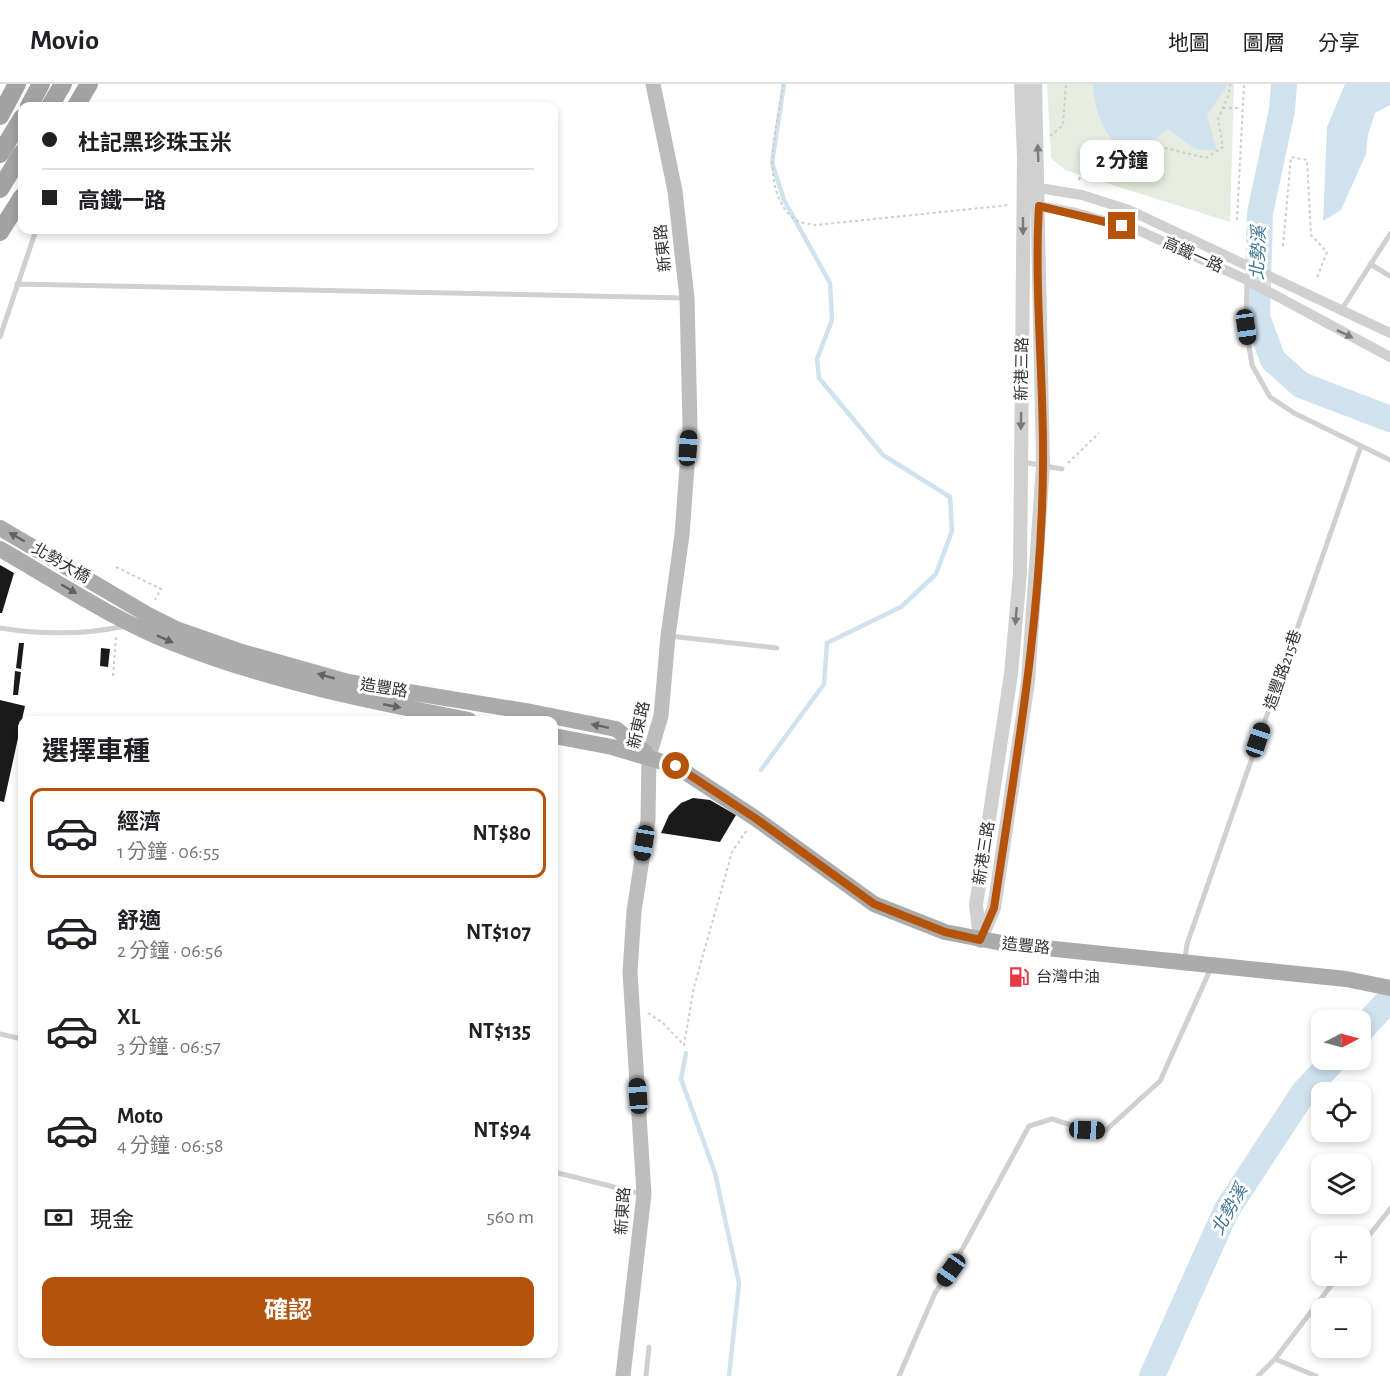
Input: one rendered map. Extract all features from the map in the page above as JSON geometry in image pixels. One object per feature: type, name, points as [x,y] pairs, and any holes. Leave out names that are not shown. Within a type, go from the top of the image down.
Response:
[{"type":"highway","points":[[0,116],[17,84]]},
{"type":"highway","points":[[31,102],[41,84]]},
{"type":"highway","points":[[52,102],[63,84]]},
{"type":"highway","points":[[79,102],[88,84]]},
{"type":"highway","points":[[0,154],[18,125]]},
{"type":"highway","points":[[0,189],[18,160]]},
{"type":"highway","points":[[0,232],[18,203]]},
{"type":"main road","name":"新東路","points":[[623,1376],[644,1194],[632,1002],[634,911],[648,820],[649,756],[661,716],[668,636],[682,535],[690,426],[687,298],[675,191],[653,84]]},
{"type":"main road","name":"北勢大橋","points":[[0,528],[122,598]]},
{"type":"main road","name":"北勢大橋","points":[[0,549],[121,622]]},
{"type":"main road","name":"造豐路","points":[[122,598],[148,615],[176,628],[242,652],[348,682],[551,716]]},
{"type":"main road","name":"造豐路","points":[[121,622],[238,666],[345,697],[447,716]]},
{"type":"main road","name":"造豐路","points":[[558,717],[616,729],[649,756]]},
{"type":"main road","name":"造豐路","points":[[558,737],[649,756],[676,766],[755,818],[874,904],[945,932],[980,940],[1185,963],[1213,964],[1346,980],[1390,988]]},
{"type":"street","points":[[37,102],[48,84]]},
{"type":"street","name":"新港三路","points":[[980,940],[976,905],[1011,674],[1019,584],[1023,202],[1020,84]]},
{"type":"street","name":"新港三路","points":[[980,940],[994,908],[1028,682],[1043,465],[1039,188],[1035,84]]},
{"type":"street","points":[[0,163],[18,133]]},
{"type":"street","points":[[1023,202],[1039,188]]},
{"type":"street","name":"高鐵一路","points":[[1039,188],[1082,195],[1129,210],[1300,288],[1390,333]]},
{"type":"street","name":"高鐵一路","points":[[1023,202],[1076,213],[1140,231],[1247,280],[1301,308],[1330,327],[1389,355]]},
{"type":"lane","points":[[0,337],[35,234]]},
{"type":"lane","points":[[1342,309],[1390,234]]},
{"type":"lane","points":[[1370,264],[1390,276]]},
{"type":"lane","points":[[1247,280],[1246,327],[1252,365],[1270,397],[1294,413],[1390,460]]},
{"type":"lane","points":[[17,284],[687,298]]},
{"type":"lane","name":"造豐路215巷","points":[[1185,963],[1187,944],[1360,446]]},
{"type":"lane","points":[[1021,462],[1062,469]]},
{"type":"lane","points":[[0,628],[48,634],[76,634],[148,615]]},
{"type":"lane","points":[[668,636],[777,648]]},
{"type":"lane","points":[[899,1376],[935,1293],[951,1270],[1029,1126],[1052,1119],[1087,1130],[1105,1131],[1160,1082],[1213,964]]},
{"type":"lane","points":[[0,1034],[18,1038]]},
{"type":"lane","points":[[558,1173],[644,1194]]},
{"type":"lane","points":[[1371,1233],[1390,1209]]},
{"type":"lane","points":[[1258,1376],[1275,1359],[1331,1286]]},
{"type":"lane","points":[[646,1376],[649,1347]]},
{"type":"lane","points":[[1275,1359],[1316,1376]]},
{"type":"path","points":[[783,84],[771,172],[782,205],[795,221],[816,225],[1023,202]]},
{"type":"path","points":[[1045,140],[1063,125],[1066,84]]},
{"type":"path","points":[[1080,180],[1083,168],[1095,171],[1126,169],[1157,146],[1206,158],[1223,147],[1218,119],[1230,94],[1230,84]]},
{"type":"path","points":[[1238,220],[1244,84]]},
{"type":"path","points":[[1223,108],[1242,108]]},
{"type":"path","points":[[1283,246],[1291,157],[1307,160],[1311,235],[1327,252],[1316,280]]},
{"type":"path","points":[[1062,469],[1091,444],[1099,433]]},
{"type":"path","points":[[116,567],[161,589],[148,615]]},
{"type":"path","points":[[113,676],[121,622]]},
{"type":"path","points":[[632,1002],[663,1023],[684,1045],[694,987],[732,852],[755,818]]},
{"type":"shaded area","points":[[1047,84],[1234,84],[1230,222],[1065,170],[1051,158]]},
{"type":"water","points":[[1093,84],[1228,84],[1207,115],[1217,151],[1196,149],[1168,129],[1143,150],[1127,154],[1113,141],[1102,124]]},
{"type":"water","points":[[1345,84],[1390,84],[1390,105],[1375,113],[1368,135],[1366,154],[1341,210],[1323,221],[1327,127]]},
{"type":"building","points":[[0,565],[14,573],[2,613],[0,613]]},
{"type":"building","points":[[19,643],[24,643],[21,669],[16,668]]},
{"type":"building","points":[[101,648],[110,649],[108,667],[100,666]]},
{"type":"building","points":[[15,671],[21,672],[18,695],[13,695]]},
{"type":"building","points":[[0,700],[25,706],[23,716],[18,716],[18,738],[4,802],[0,801]]},
{"type":"building","points":[[693,798],[710,800],[736,815],[720,842],[661,833],[669,815],[681,803]]},
{"type":"waterway","points":[[761,770],[824,684],[827,643],[901,607],[936,574],[952,531],[950,497],[883,455],[819,378],[817,359],[832,320],[830,283],[784,200],[772,163],[784,84]]},
{"type":"waterway","name":"北勢溪","points":[[1284,84],[1282,110],[1260,213],[1257,317],[1273,360],[1301,385],[1390,419]]},
{"type":"waterway","name":"北勢溪","points":[[1371,1019],[1390,999]]},
{"type":"waterway","points":[[686,1053],[681,1079],[715,1173],[739,1283],[729,1376]]},
{"type":"waterway","name":"北勢溪","points":[[1152,1376],[1226,1211],[1304,1092],[1325,1070]]},
{"type":"place","name":"台灣中油","points":[[1019,977]]},
{"type":"route","points":[[676,766],[755,818],[874,904],[945,932],[980,940],[994,908],[1028,682],[1039,547],[1043,465],[1037,235],[1039,206],[1076,213],[1122,226]]}]
